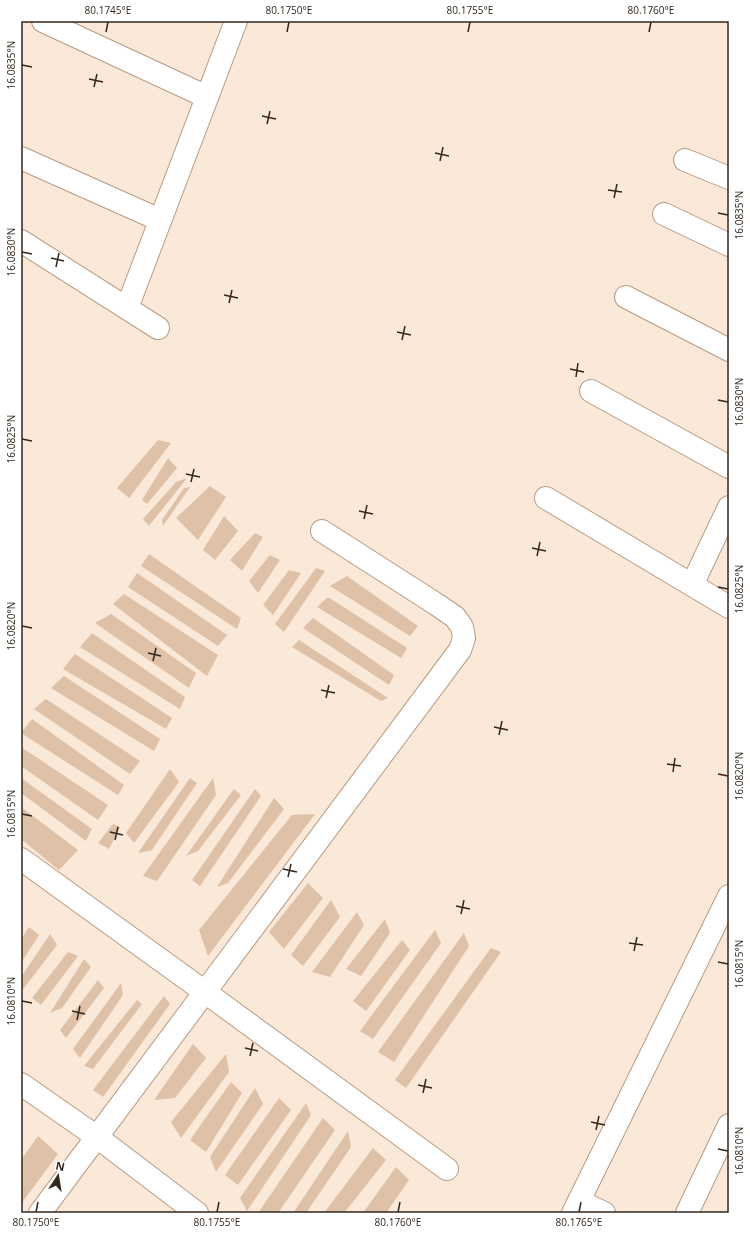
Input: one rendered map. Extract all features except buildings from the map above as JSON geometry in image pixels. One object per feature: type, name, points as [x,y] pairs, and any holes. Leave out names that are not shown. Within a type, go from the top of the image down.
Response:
[{"type":"street","points":[[43,21],[207,97]]},
{"type":"street","points":[[127,308],[236,21]]},
{"type":"street","points":[[21,158],[160,220]]},
{"type":"street","points":[[685,160],[729,178]]},
{"type":"street","points":[[664,214],[729,245]]},
{"type":"street","points":[[21,240],[158,328]]},
{"type":"street","points":[[626,298],[729,350]]},
{"type":"street","points":[[591,391],[729,468]]},
{"type":"street","points":[[546,498],[729,607]]},
{"type":"street","points":[[692,585],[729,506]]},
{"type":"street","points":[[40,1213],[460,650],[464,638],[462,627],[455,617],[322,531]]},
{"type":"street","points":[[21,859],[447,1169]]},
{"type":"street","points":[[604,1213],[576,1207],[729,896]]},
{"type":"street","points":[[21,1084],[97,1137],[197,1213]]},
{"type":"street","points":[[687,1213],[729,1125]]}]
